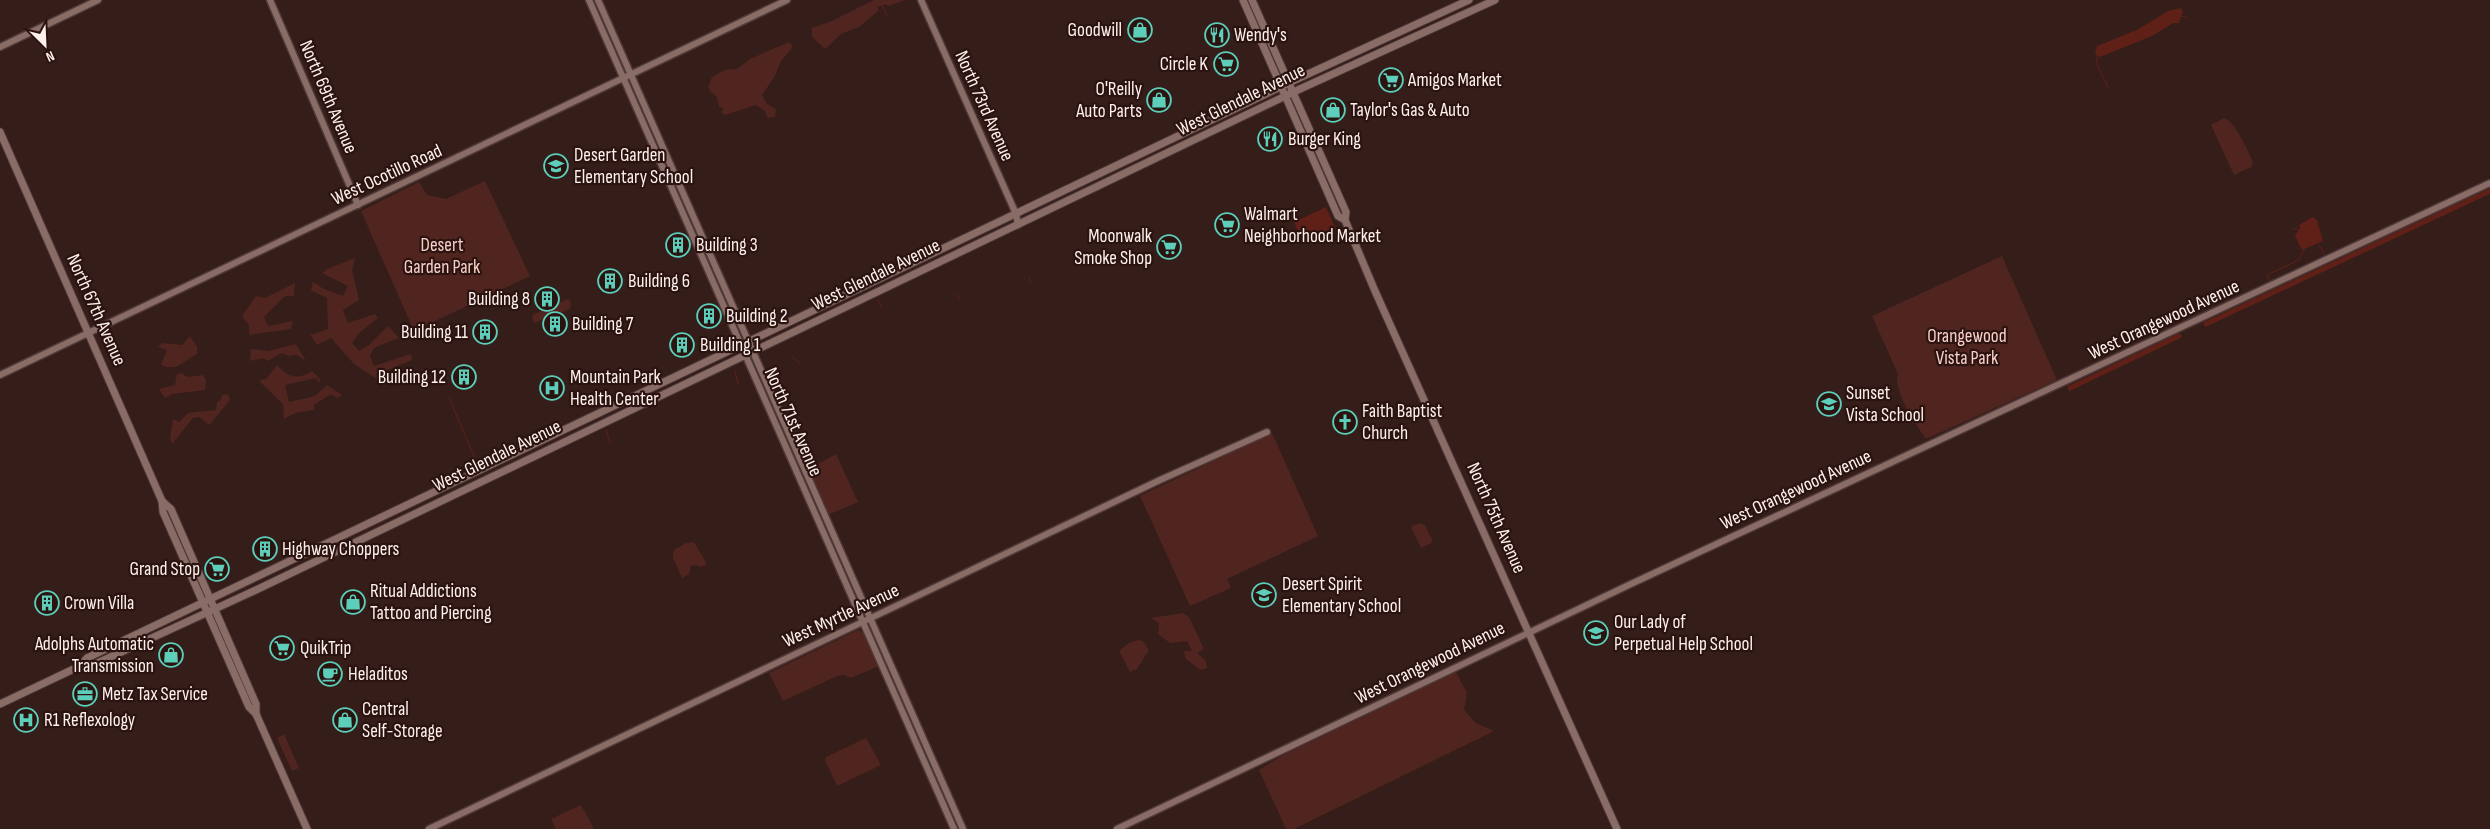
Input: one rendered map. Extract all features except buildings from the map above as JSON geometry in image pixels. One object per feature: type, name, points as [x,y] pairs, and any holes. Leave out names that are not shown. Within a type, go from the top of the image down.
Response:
[{"type":"main road","name":"North 75th Avenue","points":[[1243,0],[1338,216],[1345,220]]},
{"type":"main road","name":"North 75th Avenue","points":[[1252,0],[1346,212],[1345,220],[1617,829]]},
{"type":"main road","name":"West Glendale Avenue","points":[[0,704],[80,666],[88,658],[210,599],[1289,83],[1468,0]]},
{"type":"main road","name":"West Glendale Avenue","points":[[80,666],[91,666],[312,563],[1285,97],[1495,0]]},
{"type":"main road","name":"North 67th Avenue","points":[[0,132],[162,501],[163,512],[203,603],[249,707],[256,714],[307,829]]},
{"type":"main road","points":[[537,443],[542,453]]},
{"type":"main road","name":"North 67th Avenue","points":[[162,501],[170,509],[210,599],[256,704],[256,714]]},
{"type":"main road","points":[[312,563],[312,556],[326,549],[336,540]]},
{"type":"street","points":[[0,47],[98,0]]},
{"type":"street","name":"North 69th Avenue","points":[[270,0],[358,205]]},
{"type":"street","name":"North 71st Avenue","points":[[589,0],[751,354],[963,829]]},
{"type":"street","name":"North 71st Avenue","points":[[598,0],[746,344]]},
{"type":"street","name":"West Ocotillo Road","points":[[0,375],[787,0]]},
{"type":"street","name":"North 73rd Avenue","points":[[921,0],[1016,214],[1018,225]]},
{"type":"street","name":"West Orangewood Avenue","points":[[1117,829],[1530,632],[2490,183]]},
{"type":"street","name":"North 71st Avenue","points":[[751,354],[863,622],[954,829]]},
{"type":"street","name":"West Myrtle Avenue","points":[[430,829],[870,618],[1267,432]]},
{"type":"street","points":[[927,767],[935,764]]},
{"type":"green space","points":[[874,0],[905,0],[888,6],[886,4],[878,7],[878,11],[859,27],[841,34],[825,49],[812,37],[812,28],[832,21]]},
{"type":"green space","points":[[789,42],[793,47],[781,61],[775,76],[762,95],[767,104],[776,109],[775,117],[768,118],[765,111],[756,105],[725,115],[722,113],[723,108],[719,107],[717,97],[708,87],[712,77],[725,70],[737,69],[750,59]]},
{"type":"green space","points":[[2224,118],[2237,130],[2253,162],[2251,167],[2234,175],[2211,125]]},
{"type":"green space","name":"Desert Garden Park","points":[[485,181],[530,276],[414,331],[361,211],[419,182],[427,195],[446,199]]},
{"type":"green space","name":"Orangewood Vista Park","points":[[2002,256],[2057,380],[1926,439],[1911,417],[1902,399],[1897,381],[1898,374],[1872,316]]},
{"type":"green space","points":[[355,258],[352,270],[359,300],[343,310],[348,323],[375,314],[378,318],[360,332],[352,343],[359,351],[369,345],[388,326],[399,338],[374,348],[370,355],[374,366],[411,354],[412,360],[383,372],[377,379],[354,364],[331,338],[317,345],[310,335],[328,329],[327,298],[311,290],[313,282],[324,289],[343,296],[348,286],[322,273],[327,269]]},
{"type":"green space","points":[[295,283],[294,296],[285,296],[264,317],[268,326],[293,321],[291,329],[249,335],[249,325],[242,316],[256,296],[265,298]]},
{"type":"green space","points":[[568,299],[571,303],[570,309],[534,323],[532,315]]},
{"type":"green space","points":[[190,336],[197,347],[197,354],[180,365],[167,367],[161,365],[167,350],[158,347],[162,343],[182,345]]},
{"type":"green space","points":[[296,344],[306,361],[297,355],[289,356],[282,353],[268,361],[263,358],[250,361],[251,349],[268,351]]},
{"type":"green space","points":[[277,365],[285,373],[293,376],[302,376],[312,371],[321,380],[319,382],[316,378],[285,385],[289,402],[315,396],[327,385],[342,395],[337,398],[331,394],[314,405],[314,410],[295,413],[284,419],[283,404],[259,381],[267,378]]},
{"type":"green space","points":[[181,373],[188,377],[203,375],[206,380],[205,390],[172,394],[165,398],[159,389],[175,385],[177,374]]},
{"type":"green space","points":[[228,394],[230,400],[209,425],[199,417],[193,418],[172,444],[170,439],[173,419],[179,422],[188,413],[216,410],[217,402],[220,401],[222,395]]},
{"type":"green space","points":[[1272,433],[1318,536],[1227,579],[1231,588],[1190,606],[1140,496]]},
{"type":"green space","points":[[836,454],[858,502],[830,514],[827,512],[809,469]]},
{"type":"green space","points":[[1419,523],[1425,525],[1433,542],[1421,548],[1411,527]]},
{"type":"green space","points":[[694,542],[707,564],[701,567],[691,566],[689,574],[682,578],[673,558],[674,550],[686,543]]},
{"type":"green space","points":[[1183,613],[1189,617],[1204,649],[1197,653],[1206,661],[1207,668],[1200,670],[1185,658],[1184,651],[1192,651],[1187,641],[1170,643],[1158,634],[1159,623],[1151,618]]},
{"type":"green space","points":[[858,630],[865,634],[879,666],[851,678],[844,675],[837,676],[783,701],[769,673]]},
{"type":"green space","points":[[1138,640],[1143,641],[1149,650],[1137,669],[1130,672],[1119,651],[1129,643]]},
{"type":"green space","points":[[1456,672],[1467,693],[1464,710],[1476,723],[1494,731],[1294,829],[1286,829],[1259,770],[1281,756]]},
{"type":"green space","points":[[284,734],[299,768],[292,771],[277,738]]},
{"type":"green space","points":[[866,738],[881,765],[837,786],[825,760],[826,757]]},
{"type":"green space","points":[[581,805],[594,829],[556,829],[551,819]]},
{"type":"shaded area","points":[[2181,8],[2183,12],[2179,23],[2173,23],[2152,36],[2100,57],[2095,54],[2097,46],[2137,30],[2168,11]]},
{"type":"shaded area","points":[[1326,207],[1336,229],[1302,242],[1294,222]]},
{"type":"shaded area","points":[[2313,217],[2317,220],[2323,241],[2302,250],[2295,236],[2300,228],[2299,225]]},
{"type":"waterway","points":[[881,3],[887,15]]},
{"type":"waterway","points":[[2181,16],[2188,18]]},
{"type":"waterway","points":[[2097,55],[2097,65],[2109,89]]},
{"type":"waterway","points":[[2206,324],[2490,191]]},
{"type":"waterway","points":[[2292,228],[2298,230]]},
{"type":"waterway","points":[[2319,245],[2325,256]]},
{"type":"waterway","points":[[2270,281],[2267,275],[2299,260],[2304,250]]},
{"type":"waterway","points":[[1029,278],[1031,283]]},
{"type":"waterway","points":[[957,294],[960,300]]},
{"type":"waterway","points":[[878,300],[882,308]]},
{"type":"waterway","points":[[2070,388],[2179,336]]},
{"type":"waterway","points":[[792,356],[800,364]]},
{"type":"waterway","points":[[735,371],[738,384]]},
{"type":"waterway","points":[[449,398],[477,463]]},
{"type":"waterway","points":[[606,430],[610,443]]},
{"type":"place","name":"Goodwill","points":[[1140,30]]},
{"type":"place","name":"Wendy's","points":[[1217,35]]},
{"type":"place","name":"Circle K","points":[[1226,64]]},
{"type":"place","name":"Amigos Market","points":[[1391,80]]},
{"type":"place","name":"O'Reilly Auto Parts","points":[[1159,100]]},
{"type":"place","name":"Taylor's Gas & Auto","points":[[1333,110]]},
{"type":"place","name":"Burger King","points":[[1270,139]]},
{"type":"place","name":"Desert Garden Elementary School","points":[[556,166]]},
{"type":"place","name":"Walmart Neighborhood Market","points":[[1227,225]]},
{"type":"place","name":"Building 3","points":[[678,245]]},
{"type":"place","name":"Moonwalk Smoke Shop","points":[[1169,247]]},
{"type":"place","name":"Building 6","points":[[610,281]]},
{"type":"place","name":"Building 8","points":[[547,299]]},
{"type":"place","name":"Building 2","points":[[709,316]]},
{"type":"place","name":"Building 7","points":[[555,324]]},
{"type":"place","name":"Building 11","points":[[485,332]]},
{"type":"place","name":"Building 1","points":[[682,345]]},
{"type":"place","name":"Building 12","points":[[464,377]]},
{"type":"place","name":"Mountain Park Health Center","points":[[552,388]]},
{"type":"place","name":"Sunset Vista School","points":[[1829,404]]},
{"type":"place","name":"Faith Baptist Church","points":[[1345,422]]},
{"type":"place","name":"Highway Choppers","points":[[265,549]]},
{"type":"place","name":"Grand Stop","points":[[217,569]]},
{"type":"place","name":"Desert Spirit Elementary School","points":[[1264,595]]},
{"type":"place","name":"Ritual Addictions Tattoo and Piercing","points":[[353,602]]},
{"type":"place","name":"Crown Villa","points":[[47,603]]},
{"type":"place","name":"Our Lady of Perpetual Help School","points":[[1596,633]]},
{"type":"place","name":"QuikTrip","points":[[282,648]]},
{"type":"place","name":"Adolphs Automatic Transmission","points":[[171,655]]},
{"type":"place","name":"Heladitos","points":[[330,674]]},
{"type":"place","name":"Metz Tax Service","points":[[85,694]]},
{"type":"place","name":"R1 Reflexology","points":[[26,720]]},
{"type":"place","name":"Central Self-Storage","points":[[345,720]]}]
